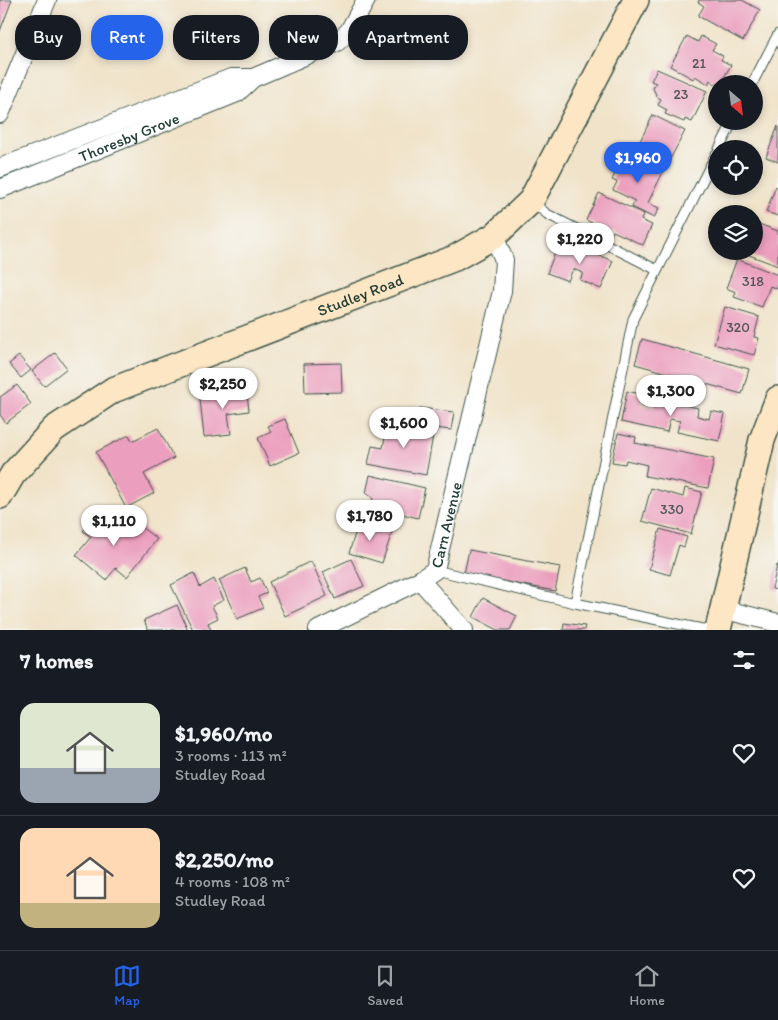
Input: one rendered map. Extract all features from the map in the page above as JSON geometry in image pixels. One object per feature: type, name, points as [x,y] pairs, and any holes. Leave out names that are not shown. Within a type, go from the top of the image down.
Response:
[{"type":"street","points":[[0,114],[47,0]]},
{"type":"street","points":[[338,36],[340,23],[352,0]]},
{"type":"street","name":"Thoresby Grove","points":[[338,41],[348,31],[366,0]]},
{"type":"street","name":"Studley Road","points":[[0,496],[13,474],[54,429],[112,390],[455,258],[494,236],[531,201],[636,0]]},
{"type":"street","name":"Thoresby Grove","points":[[0,189],[237,93],[253,78],[295,60]]},
{"type":"street","name":"Thoresby Grove","points":[[0,168],[231,78],[253,78]]},
{"type":"street","name":"Carn Avenue","points":[[318,630],[420,580],[435,570],[502,291],[504,260],[494,236]]},
{"type":"street","points":[[778,399],[762,440],[720,620],[778,623]]},
{"type":"street","points":[[420,580],[464,630]]},
{"type":"lane","points":[[757,75],[778,34]]},
{"type":"lane","points":[[575,603],[633,319],[708,170]]},
{"type":"lane","points":[[531,201],[547,214],[657,270]]},
{"type":"lane","points":[[435,570],[575,603],[707,630]]},
{"type":"building","points":[[0,0],[12,0],[0,31]]},
{"type":"building","points":[[699,0],[742,0],[760,10],[743,41],[698,16],[704,6],[698,2]]},
{"type":"building","points":[[687,36],[698,42],[701,36],[716,44],[712,50],[723,56],[721,60],[731,65],[725,75],[708,75],[708,84],[695,76],[693,79],[670,66]]},
{"type":"building","points":[[657,69],[707,91],[692,122],[685,119],[684,122],[665,114],[667,110],[658,105],[661,99],[657,97],[653,88],[656,83],[651,81]]},
{"type":"building","points":[[653,115],[685,131],[665,169],[634,153]]},
{"type":"building","points":[[778,126],[778,162],[766,157]]},
{"type":"building","points":[[630,156],[663,172],[648,203],[659,208],[654,218],[632,207],[635,201],[613,190],[617,182],[612,180],[620,163],[625,166]]},
{"type":"building","points":[[776,186],[778,187],[778,216],[766,212]]},
{"type":"building","points":[[599,193],[644,214],[641,220],[652,225],[643,245],[613,231],[610,237],[598,231],[600,227],[586,220]]},
{"type":"building","points":[[763,226],[778,231],[778,266],[762,260]]},
{"type":"building","points":[[560,240],[613,261],[601,289],[580,280],[583,273],[573,269],[568,281],[547,273]]},
{"type":"building","points":[[737,260],[778,275],[778,289],[770,286],[762,307],[734,297],[736,292],[726,288]]},
{"type":"building","points":[[725,307],[759,317],[754,337],[759,338],[754,355],[714,344]]},
{"type":"building","points":[[642,339],[749,369],[742,394],[635,364]]},
{"type":"building","points":[[55,353],[67,368],[44,386],[32,371]]},
{"type":"building","points":[[19,356],[31,370],[21,378],[9,364]]},
{"type":"building","points":[[341,363],[342,392],[305,393],[304,364]]},
{"type":"building","points":[[17,385],[31,404],[6,423],[0,415],[0,397]]},
{"type":"building","points":[[246,385],[249,411],[228,414],[231,434],[204,437],[200,399],[223,396],[222,388]]},
{"type":"building","points":[[627,391],[644,395],[642,405],[654,408],[656,399],[698,408],[697,416],[709,419],[711,411],[725,414],[719,441],[677,432],[680,421],[670,419],[667,432],[621,422]]},
{"type":"building","points":[[420,408],[454,412],[451,430],[418,426]]},
{"type":"building","points":[[285,419],[299,453],[270,466],[258,438],[271,432],[268,426]]},
{"type":"building","points":[[388,421],[434,430],[426,475],[368,464],[372,446],[383,448]]},
{"type":"building","points":[[158,428],[174,458],[144,474],[154,493],[126,508],[96,452],[129,435],[132,441]]},
{"type":"building","points":[[618,433],[636,437],[635,443],[714,459],[708,488],[645,476],[647,465],[626,460],[625,464],[612,462]]},
{"type":"building","points":[[370,475],[425,488],[418,518],[371,506],[373,498],[366,493]]},
{"type":"building","points":[[651,488],[683,497],[685,488],[702,492],[691,534],[642,521]]},
{"type":"building","points":[[115,514],[137,532],[141,527],[157,539],[127,577],[116,568],[106,580],[76,555],[91,537],[83,531],[95,516],[106,525]]},
{"type":"building","points":[[359,521],[392,532],[382,563],[349,553]]},
{"type":"building","points":[[660,529],[687,537],[684,547],[679,545],[670,575],[649,569]]},
{"type":"building","points":[[469,550],[560,567],[555,591],[464,574]]},
{"type":"building","points":[[351,559],[364,586],[335,599],[323,572]]},
{"type":"building","points":[[311,561],[327,596],[285,616],[269,582]]},
{"type":"building","points":[[778,565],[778,590],[772,589]]},
{"type":"building","points":[[245,568],[251,582],[260,578],[267,593],[258,597],[263,608],[237,619],[219,580]]},
{"type":"building","points":[[194,573],[200,587],[214,579],[224,600],[212,606],[218,618],[208,623],[211,630],[193,630],[171,585]]},
{"type":"building","points":[[483,598],[517,616],[510,630],[498,630],[473,617]]},
{"type":"building","points":[[177,605],[188,630],[148,630],[144,620]]},
{"type":"building","points":[[564,623],[585,626],[584,630],[563,630]]}]
